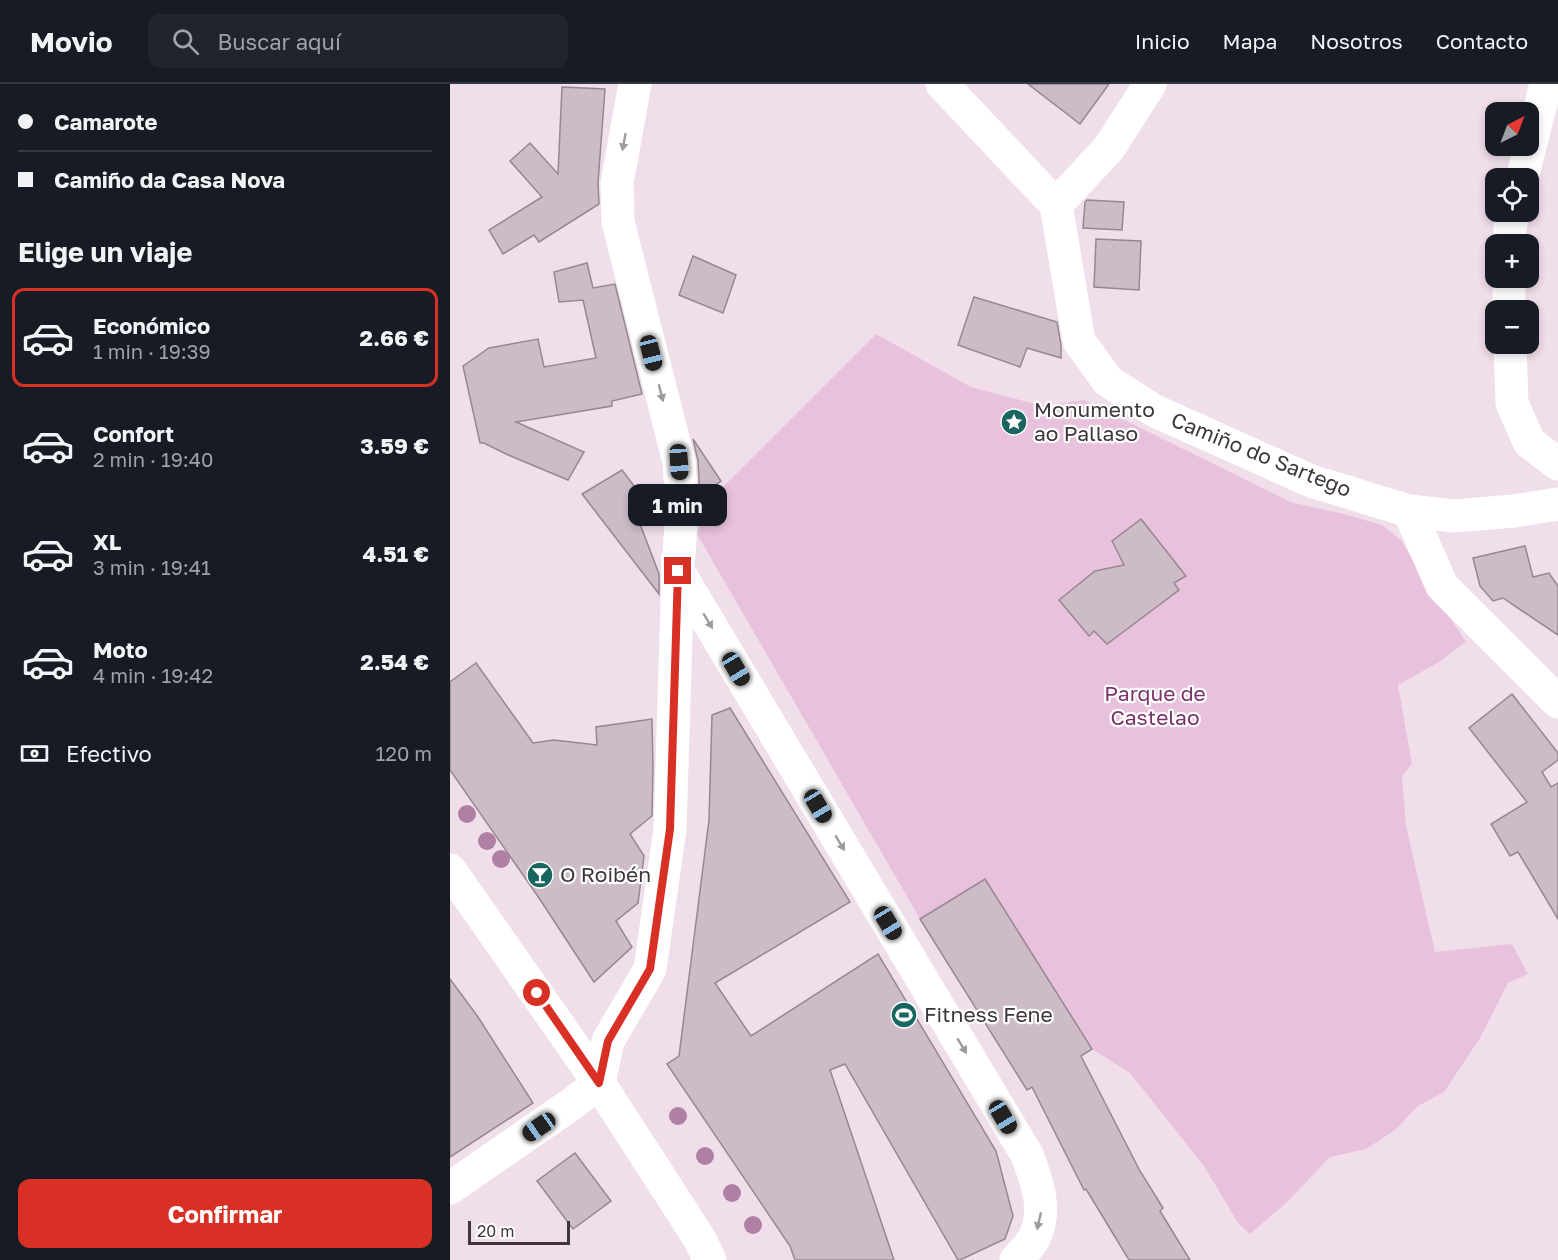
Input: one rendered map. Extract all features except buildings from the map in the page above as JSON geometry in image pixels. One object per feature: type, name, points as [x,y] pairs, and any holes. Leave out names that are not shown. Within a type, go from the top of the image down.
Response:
[{"type":"main road","points":[[450,1188],[599,1083],[608,1041],[650,969],[670,829],[682,506],[679,462],[618,222],[617,183],[635,84]]},
{"type":"main road","points":[[942,84],[1056,206],[1109,148],[1150,84]]},
{"type":"main road","points":[[1525,168],[1546,84]]},
{"type":"main road","name":"Camiño do Sartego","points":[[1056,206],[1079,341],[1108,381],[1153,411],[1311,481],[1409,511],[1454,516],[1514,511],[1558,504]]},
{"type":"main road","points":[[1510,354],[1512,403],[1529,442],[1558,464]]},
{"type":"main road","points":[[1409,511],[1442,586],[1558,702]]},
{"type":"main road","points":[[678,571],[1026,1155],[1038,1185],[1042,1216],[1034,1239],[1016,1260]]},
{"type":"main road","points":[[450,870],[599,1083],[699,1238],[710,1260]]},
{"type":"green space","name":"Parque de Castelao","points":[[876,334],[971,387],[1043,406],[1084,400],[1293,503],[1382,525],[1401,540],[1466,642],[1439,662],[1398,685],[1412,764],[1402,776],[1406,826],[1435,952],[1512,944],[1528,974],[1508,983],[1480,1038],[1444,1092],[1418,1106],[1395,1130],[1366,1149],[1330,1157],[1286,1203],[1250,1234],[1238,1223],[1204,1166],[1130,1073],[1092,1049],[985,879],[920,919],[697,534],[712,498]]},
{"type":"place","name":"Monumento ao Pallaso","points":[[1014,422]]},
{"type":"place","name":"O Roibén","points":[[540,875]]},
{"type":"place","name":"Fitness Fene","points":[[904,1015]]},
{"type":"route","points":[[537,993],[599,1083],[608,1041],[650,969],[670,829],[678,571]]}]
